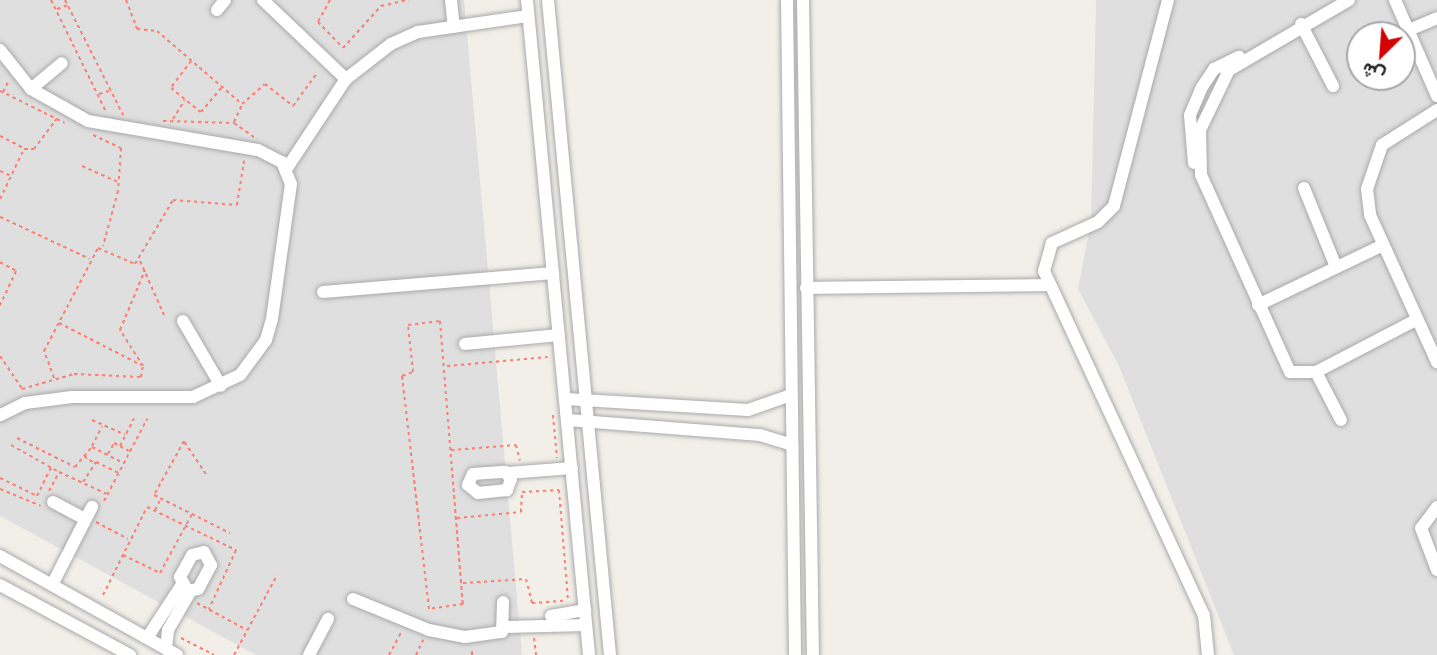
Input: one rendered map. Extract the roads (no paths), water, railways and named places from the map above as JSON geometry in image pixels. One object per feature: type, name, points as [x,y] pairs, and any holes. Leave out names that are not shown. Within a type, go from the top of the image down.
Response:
[{"type":"street","points":[[264,0],[346,79]]},
{"type":"street","points":[[452,0],[454,27]]},
{"type":"street","points":[[527,0],[589,655]]},
{"type":"street","points":[[548,0],[610,655]]},
{"type":"street","points":[[787,0],[795,655]]},
{"type":"street","points":[[803,0],[807,358],[816,653]]},
{"type":"street","points":[[1168,0],[1114,205],[1098,222],[1052,243],[1043,263],[1049,285],[1204,615],[1208,655]]},
{"type":"street","points":[[1349,0],[1246,55],[1206,108],[1201,175],[1290,372],[1316,372],[1416,320]]},
{"type":"street","points":[[1395,0],[1405,21]]},
{"type":"street","points":[[287,168],[346,79],[391,44],[454,27],[528,16]]},
{"type":"street","points":[[1416,27],[1437,18]]},
{"type":"street","points":[[1301,24],[1333,86]]},
{"type":"street","points":[[1416,46],[1437,96]]},
{"type":"street","points":[[0,50],[13,72],[58,108],[120,130],[252,148],[287,168],[291,184],[272,319],[255,359],[221,386],[177,399],[43,400],[0,415]]},
{"type":"street","points":[[31,89],[62,63]]},
{"type":"street","points":[[1437,110],[1398,130],[1371,166],[1370,215],[1437,362]]},
{"type":"street","points":[[1304,188],[1336,267]]},
{"type":"street","points":[[1258,305],[1382,245]]},
{"type":"street","points":[[323,292],[553,273]]},
{"type":"street","points":[[806,288],[1049,285]]},
{"type":"street","points":[[183,321],[221,386]]},
{"type":"street","points":[[465,344],[559,335]]},
{"type":"street","points":[[792,360],[807,358]]},
{"type":"street","points":[[1316,372],[1340,421]]},
{"type":"street","points":[[566,399],[748,410],[791,396]]},
{"type":"street","points":[[568,420],[760,435],[792,445]]},
{"type":"street","points":[[509,480],[573,474]]},
{"type":"street","points":[[52,585],[94,512],[53,502]]},
{"type":"street","points":[[1437,507],[1420,528],[1437,570]]},
{"type":"street","points":[[0,576],[4,558],[171,652]]},
{"type":"street","points":[[0,585],[130,655]]},
{"type":"street","points":[[147,638],[185,589],[168,630],[171,652]]},
{"type":"street","points":[[353,599],[429,630],[465,637],[505,624],[585,610]]},
{"type":"street","points":[[503,602],[505,624]]},
{"type":"street","points":[[309,655],[328,619]]},
{"type":"street","points":[[505,624],[586,625]]},
{"type":"street","points":[[794,632],[816,653]]}]
